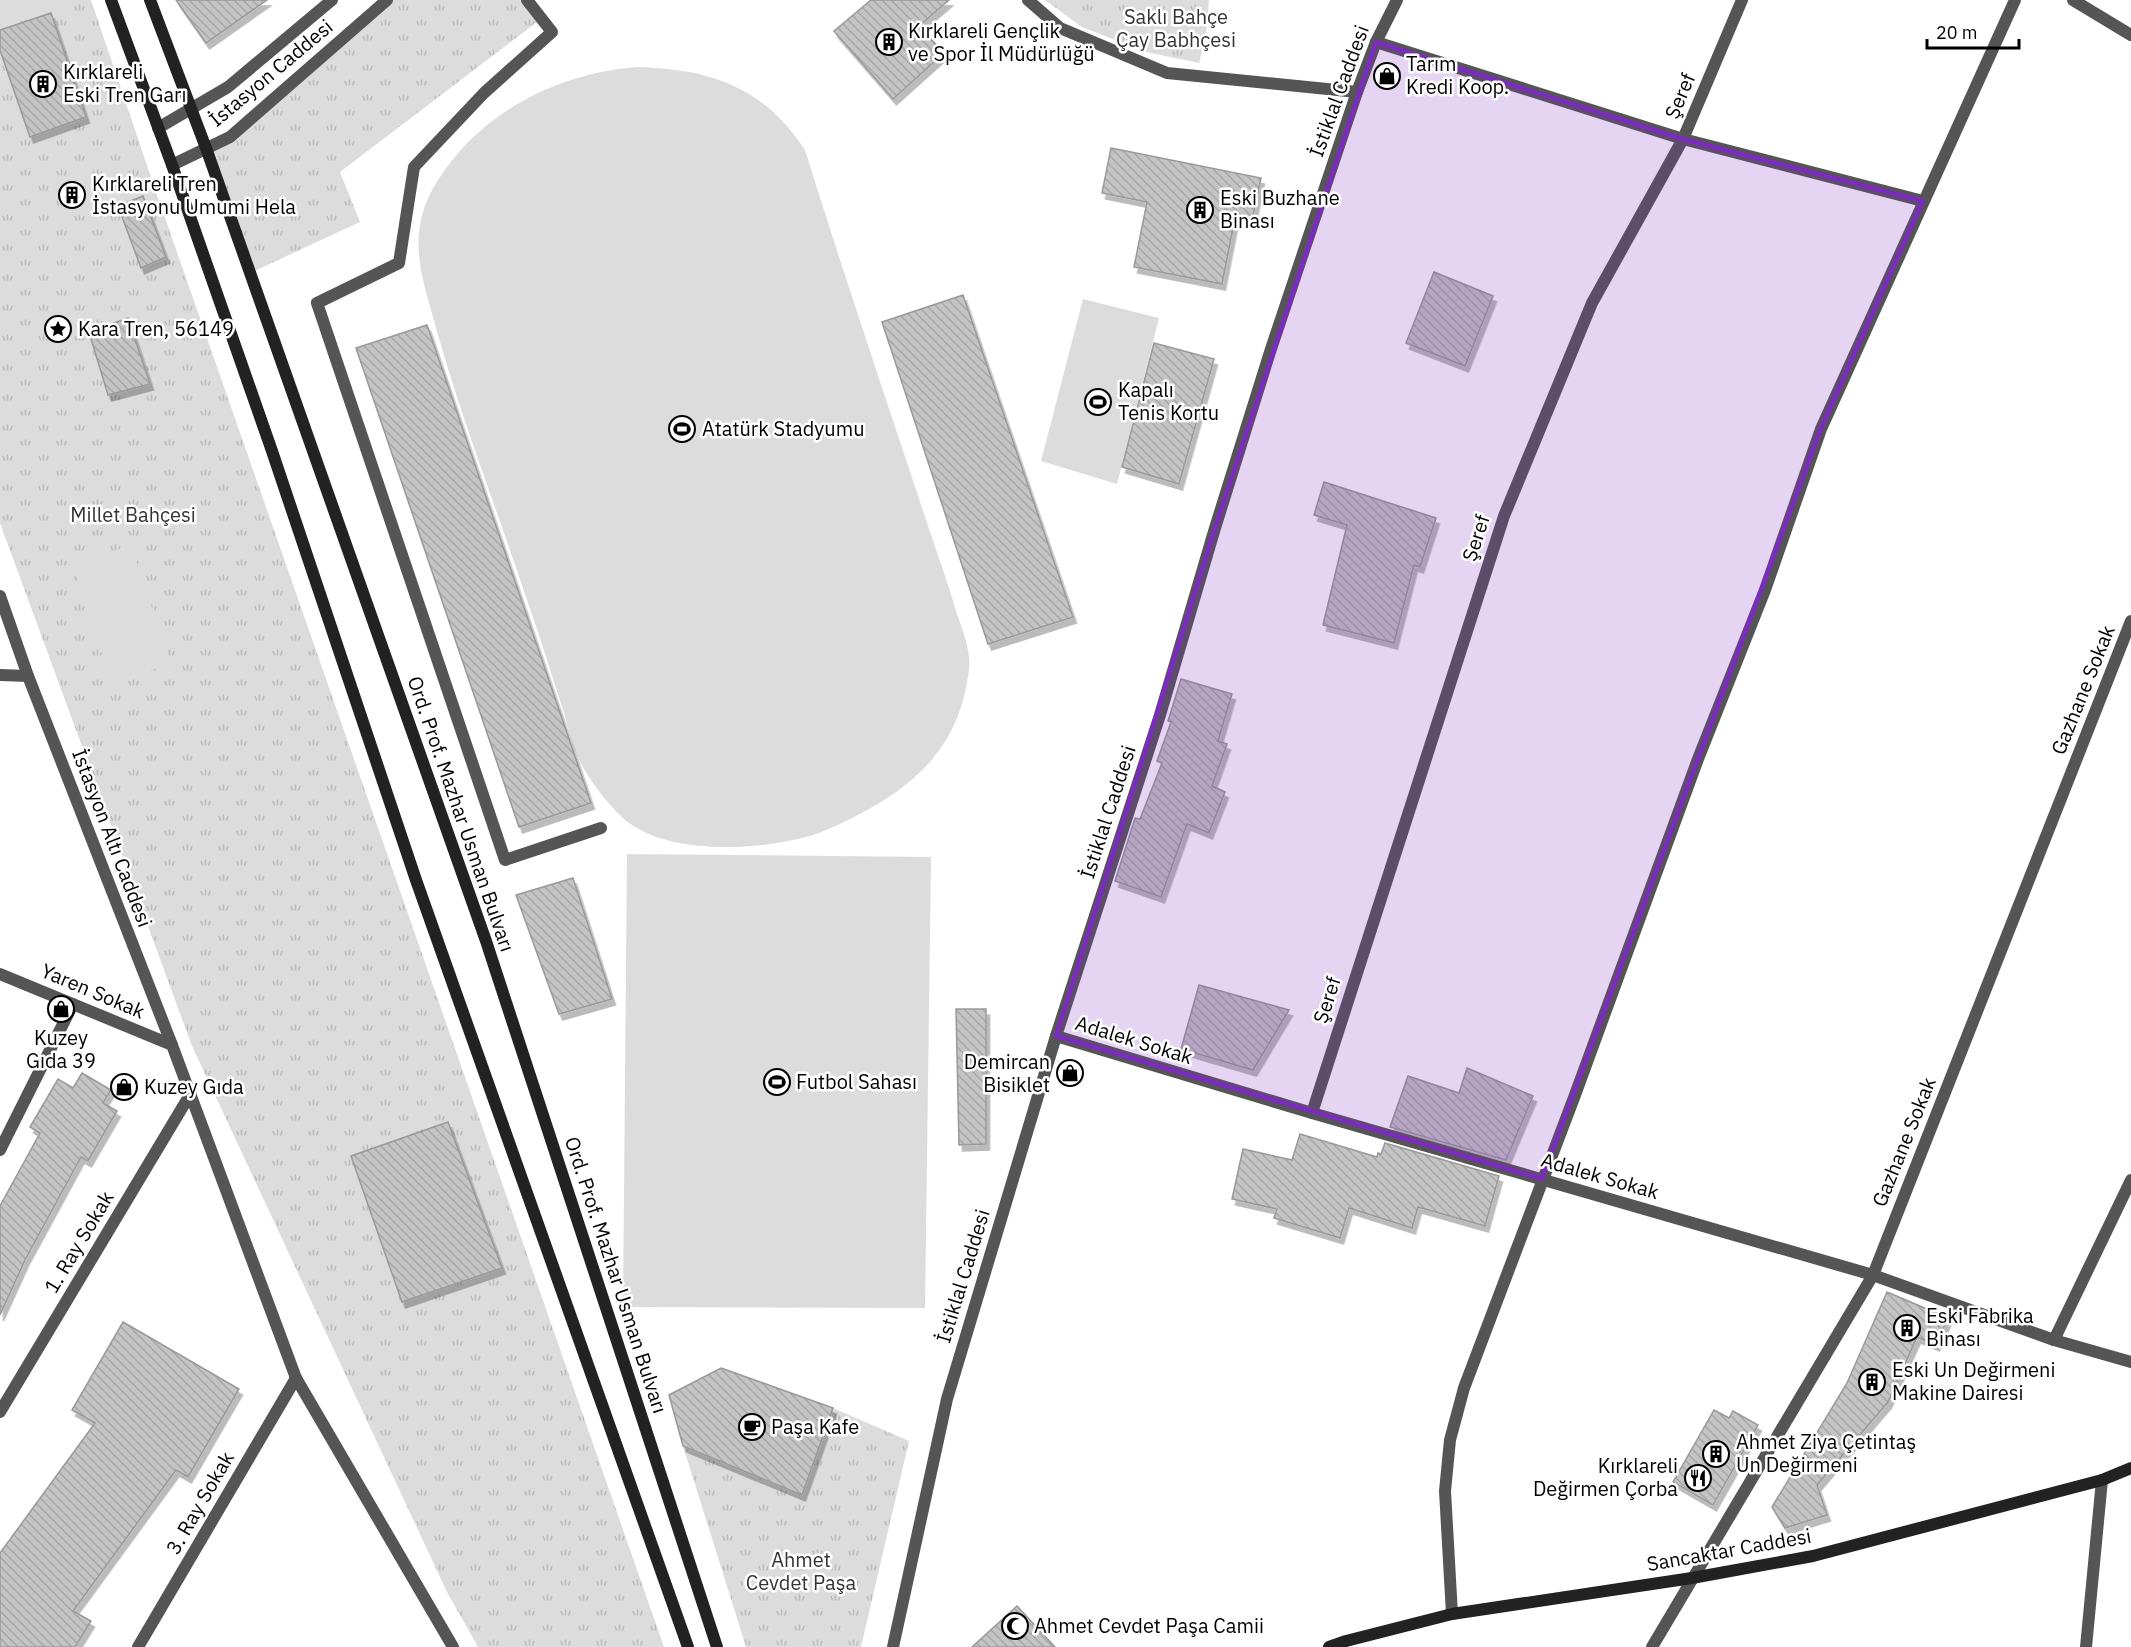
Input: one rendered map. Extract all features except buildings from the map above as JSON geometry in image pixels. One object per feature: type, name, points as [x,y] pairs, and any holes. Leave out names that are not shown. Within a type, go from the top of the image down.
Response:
[{"type":"main road","points":[[111,0],[172,165],[272,451],[420,891],[688,1647]]},
{"type":"main road","name":"Ord. Prof. Mazhar Usman Bulvarı","points":[[150,0],[206,148],[486,941],[717,1647]]},
{"type":"main road","name":"Sancaktar Caddesi","points":[[1329,1647],[1452,1614],[1692,1578],[1813,1556],[2102,1480],[2131,1468]]},
{"type":"street","points":[[158,128],[228,87],[332,0]]},
{"type":"street","name":"İstasyon Caddesi","points":[[172,165],[230,137],[387,0]]},
{"type":"street","points":[[527,0],[552,32],[484,93],[414,167],[399,263],[317,303],[505,860],[601,828]]},
{"type":"street","points":[[1028,0],[1060,28],[1167,73],[1357,92]]},
{"type":"street","name":"İstiklal Caddesi","points":[[893,1647],[947,1399],[1056,1036],[1160,715],[1270,352],[1357,92],[1376,42],[1397,0]]},
{"type":"street","name":"Şeref","points":[[1312,1113],[1504,516],[1592,303],[1683,139],[1742,0]]},
{"type":"street","points":[[1452,1614],[1445,1491],[1450,1440],[1464,1388],[1575,1095],[1698,759],[1765,590],[1821,429],[2015,0]]},
{"type":"street","points":[[2073,0],[2131,35]]},
{"type":"street","points":[[1376,42],[1683,139],[1923,201]]},
{"type":"street","name":"İstasyon Altı Caddesi","points":[[0,596],[28,676],[191,1093],[296,1378],[453,1647]]},
{"type":"street","name":"Gazhane Sokak","points":[[1652,1647],[1873,1275],[2131,621]]},
{"type":"street","points":[[0,675],[28,676]]},
{"type":"street","name":"Yaren Sokak","points":[[0,974],[172,1045]]},
{"type":"street","points":[[0,1150],[73,1004]]},
{"type":"street","name":"Adalek Sokak","points":[[1056,1036],[1312,1113],[1873,1275],[2054,1340],[2131,1362]]},
{"type":"street","name":"1. Ray Sokak","points":[[0,1412],[191,1093]]},
{"type":"street","points":[[2054,1340],[2131,1180]]},
{"type":"street","name":"3. Ray Sokak","points":[[138,1647],[296,1378]]},
{"type":"street","points":[[2086,1647],[2102,1480]]},
{"type":"highlighted area","points":[[1376,42],[1683,139],[1923,201],[1821,429],[1542,1179],[1056,1036],[1215,528]]},
{"type":"green space","name":"Millet Bahçesi","points":[[0,0],[91,0],[664,1647],[478,1647],[447,1592],[192,1046],[0,523]]},
{"type":"green space","points":[[0,0],[46,0],[50,10],[0,28]]},
{"type":"green space","points":[[387,0],[522,0],[537,22],[340,172],[360,222],[250,273],[206,148],[230,137]]},
{"type":"green space","name":"Saklı Bahçe Çay Babhçesi","points":[[1045,0],[1209,0],[1206,35],[1199,63],[1146,52],[1082,27]]},
{"type":"green space","name":"Atatürk Stadyumu","points":[[638,67],[689,72],[733,86],[772,111],[789,128],[805,150],[968,648],[969,669],[964,698],[955,723],[943,745],[928,764],[910,781],[867,810],[820,833],[806,837],[740,847],[691,845],[668,841],[629,823],[615,810],[586,773],[573,744],[457,397],[422,277],[419,238],[425,206],[442,173],[472,139],[514,106],[561,83],[612,70]]},
{"type":"green space","name":"Kapalı Tenis Kortu","points":[[1083,299],[1159,318],[1117,484],[1041,461]]},
{"type":"green space","points":[[131,545],[171,664],[111,683],[73,564]]},
{"type":"green space","name":"Futbol Sahası","points":[[627,854],[931,857],[925,1308],[623,1307]]},
{"type":"green space","name":"Ahmet Cevdet Paşa","points":[[833,1408],[909,1441],[861,1647],[746,1647],[683,1446],[802,1495]]},
{"type":"place","name":"Kırklareli Gençlik ve Spor İl Müdürlüğü","points":[[889,42]]},
{"type":"place","name":"Tarım Kredi Koop.","points":[[1387,76]]},
{"type":"place","name":"Kırklareli Eski Tren Garı","points":[[43,84]]},
{"type":"place","name":"Kırklareli Tren İstasyonu Umumi Hela","points":[[72,195]]},
{"type":"place","name":"Eski Buzhane Binası","points":[[1200,210]]},
{"type":"place","name":"Kara Tren, 56149","points":[[58,329]]},
{"type":"place","name":"Kapalı Tenis Kortu","points":[[1098,402]]},
{"type":"place","name":"Atatürk Stadyumu","points":[[682,429]]},
{"type":"place","name":"Kuzey Gıda 39","points":[[61,1009]]},
{"type":"place","name":"Demircan Bisiklet","points":[[1070,1073]]},
{"type":"place","name":"Futbol Sahası","points":[[777,1082]]},
{"type":"place","name":"Kuzey Gıda","points":[[124,1087]]},
{"type":"place","name":"Eski Fabrika Binası","points":[[1907,1328]]},
{"type":"place","name":"Eski Un Değirmeni Makine Dairesi","points":[[1872,1382]]},
{"type":"place","name":"Paşa Kafe","points":[[752,1427]]},
{"type":"place","name":"Ahmet Ziya Çetintaş Un Değirmeni","points":[[1716,1454]]},
{"type":"place","name":"Kırklareli Değirmen Çorba","points":[[1698,1478]]},
{"type":"place","name":"Ahmet Cevdet Paşa Camii","points":[[1015,1626]]}]
